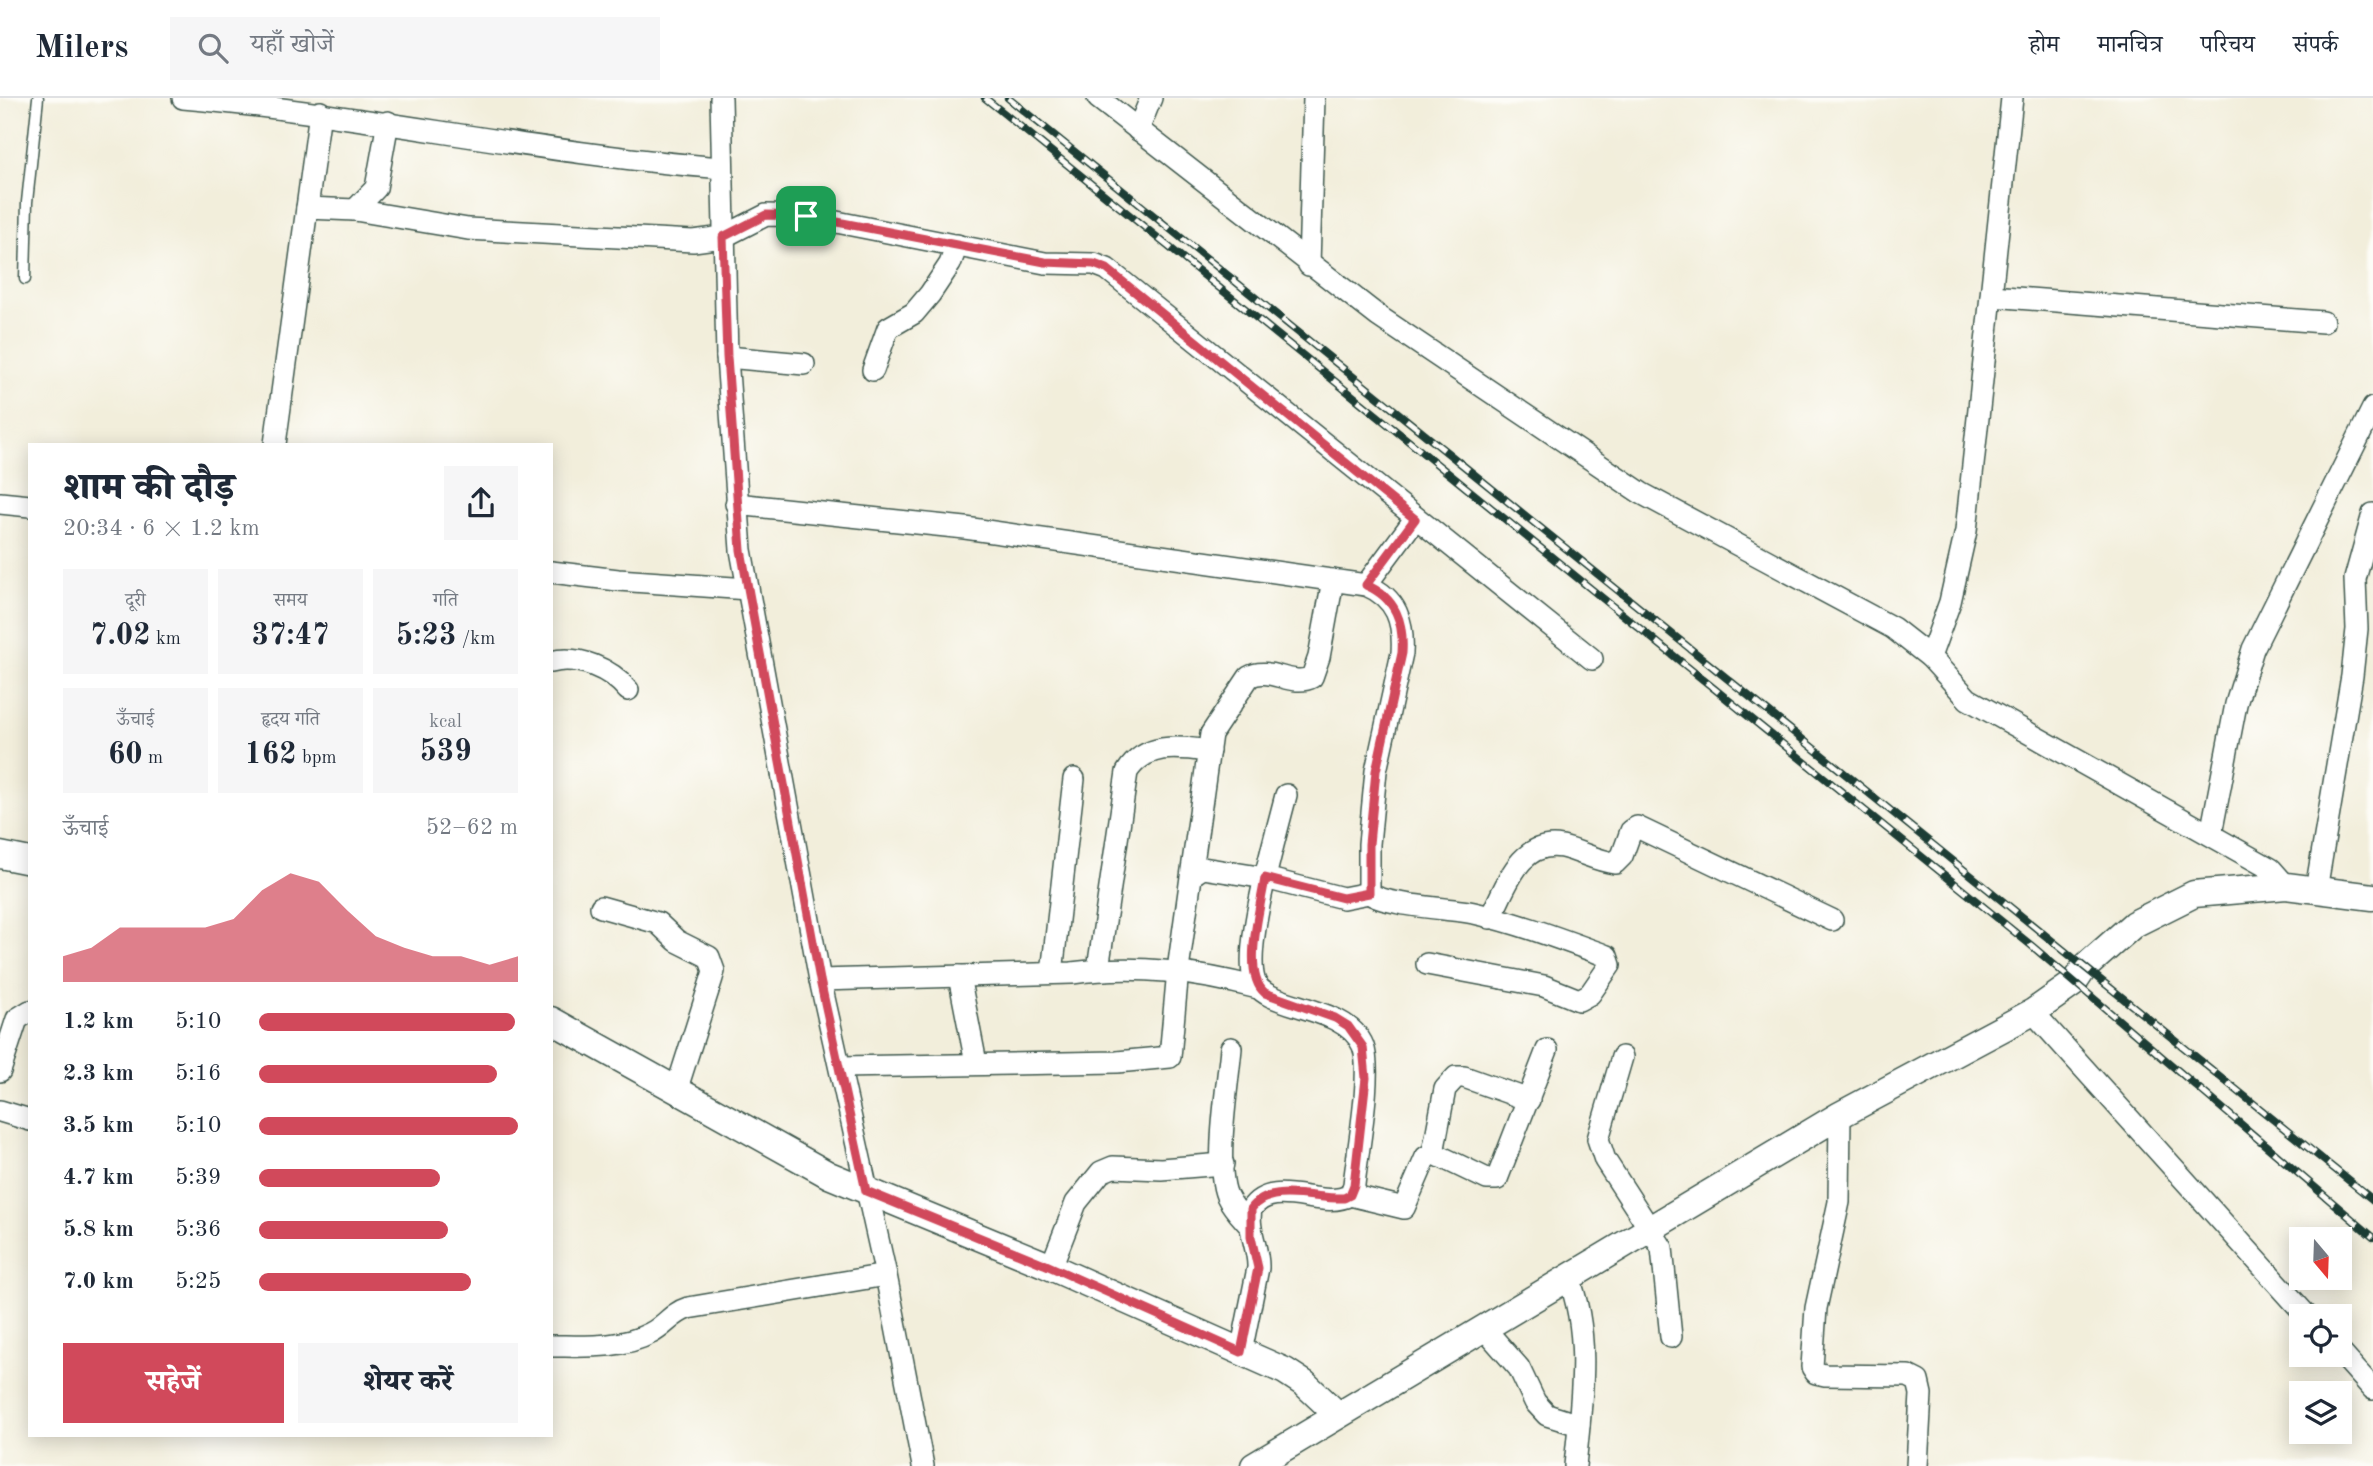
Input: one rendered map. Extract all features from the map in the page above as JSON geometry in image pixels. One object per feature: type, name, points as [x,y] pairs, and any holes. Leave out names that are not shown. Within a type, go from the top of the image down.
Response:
[{"type":"street","points":[[183,98],[320,112],[650,162],[722,168]]},
{"type":"street","points":[[721,98],[727,357],[736,504],[748,589],[820,980],[886,1275],[923,1466]]},
{"type":"street","points":[[1098,98],[1309,265],[1378,316],[1641,493],[1893,628],[1930,657],[1968,699],[2271,869],[2287,886]]},
{"type":"street","points":[[1138,130],[1151,98]]},
{"type":"street","points":[[1309,265],[1314,98]]},
{"type":"street","points":[[1930,657],[1950,602],[1966,531],[2012,98]]},
{"type":"street","points":[[275,443],[320,112]]},
{"type":"street","points":[[355,210],[376,188],[388,122]]},
{"type":"street","points":[[307,208],[355,210],[432,224],[531,233],[693,241],[723,237],[766,215],[806,216],[1045,262],[1094,264],[1107,269],[1592,659]]},
{"type":"street","points":[[873,370],[888,328],[914,313],[930,294],[950,264],[957,245]]},
{"type":"street","points":[[1992,296],[2323,322]]},
{"type":"street","points":[[727,357],[804,363]]},
{"type":"street","points":[[2211,834],[2236,704],[2253,649],[2373,408]]},
{"type":"street","points":[[0,503],[28,506]]},
{"type":"street","points":[[736,504],[965,528],[1333,580],[1376,589],[1398,611],[1403,634],[1402,653],[1376,771],[1369,844],[1369,893]]},
{"type":"street","points":[[2316,890],[2352,676],[2357,629],[2355,579],[2373,514]]},
{"type":"street","points":[[1366,585],[1415,519]]},
{"type":"street","points":[[553,572],[618,580],[748,589]]},
{"type":"street","points":[[841,1067],[1165,1060],[1172,1053],[1178,970],[1209,751],[1215,726],[1249,677],[1264,673],[1302,681],[1316,672],[1333,580]]},
{"type":"street","points":[[553,662],[583,662],[620,680],[628,690]]},
{"type":"street","points":[[1098,969],[1127,772],[1141,756],[1152,750],[1166,747],[1209,751]]},
{"type":"street","points":[[1052,973],[1074,779]]},
{"type":"street","points":[[1258,988],[1253,978],[1255,939],[1265,878],[1286,795]]},
{"type":"street","points":[[1490,918],[1522,858],[1535,850],[1560,847],[1615,863],[1622,856],[1631,831],[1637,827],[1832,920]]},
{"type":"street","points":[[0,855],[28,861]]},
{"type":"street","points":[[1192,875],[1203,868],[1265,878],[1343,898],[1369,893],[1385,899],[1490,918],[1606,956],[1610,965],[1590,994],[1579,1000],[1544,986],[1427,964]]},
{"type":"street","points":[[1267,1464],[1338,1415],[1650,1226],[1840,1115],[2034,1012],[2074,983],[2084,968],[2134,924],[2194,894],[2287,886],[2373,897]]},
{"type":"street","points":[[601,907],[658,923],[677,941],[709,957],[713,964],[712,978],[677,1088]]},
{"type":"street","points":[[820,980],[1052,973],[1098,969],[1178,970],[1258,988],[1265,993],[1335,1018],[1348,1026],[1363,1047],[1366,1078],[1354,1185],[1350,1195]]},
{"type":"street","points":[[959,976],[976,1063]]},
{"type":"street","points":[[0,1071],[17,1019],[28,1012]]},
{"type":"street","points":[[2034,1012],[2296,1304]]},
{"type":"street","points":[[553,1021],[829,1175],[1051,1267],[1241,1352],[1305,1384],[1338,1415]]},
{"type":"street","points":[[1231,1048],[1223,1164],[1227,1196],[1250,1226]]},
{"type":"street","points":[[1433,1153],[1487,1179],[1497,1179],[1547,1050]]},
{"type":"street","points":[[1622,1057],[1598,1139],[1605,1160],[1650,1226],[1664,1255],[1671,1337]]},
{"type":"street","points":[[1241,1352],[1258,1268],[1250,1226],[1251,1209],[1267,1197],[1279,1195],[1339,1199],[1350,1195],[1404,1208],[1426,1157],[1433,1153],[1445,1090],[1456,1077],[1464,1077],[1529,1100]]},
{"type":"street","points":[[0,1111],[28,1119]]},
{"type":"street","points":[[1840,1115],[1839,1202],[1816,1308],[1812,1367],[1816,1373],[1825,1375],[1908,1376],[1918,1381],[1921,1394],[1917,1466]]},
{"type":"street","points":[[1051,1267],[1076,1203],[1101,1171],[1113,1167],[1161,1169],[1223,1164]]},
{"type":"street","points":[[553,1346],[602,1345],[627,1341],[654,1331],[670,1317],[688,1308],[886,1275]]},
{"type":"street","points":[[1569,1276],[1581,1318],[1583,1373],[1575,1466]]},
{"type":"street","points":[[1483,1327],[1519,1368],[1535,1402],[1547,1415],[1579,1425]]},
{"type":"street","points":[[2352,1365],[2373,1389]]},
{"type":"lane","points":[[25,279],[27,202],[38,98]]},
{"type":"railway","points":[[985,98],[2032,946],[2373,1237]]},
{"type":"railway","points":[[1008,98],[2373,1200]]},
{"type":"route","points":[[766,215],[806,216],[1045,262],[1094,264],[1107,269],[1415,519],[1366,585],[1376,589],[1398,611],[1403,634],[1402,653],[1376,771],[1369,844],[1369,893],[1343,898],[1265,878],[1255,939],[1253,978],[1258,988],[1265,993],[1335,1018],[1348,1026],[1363,1047],[1366,1078],[1354,1185],[1350,1195],[1339,1199],[1279,1195],[1254,1204],[1249,1216],[1258,1268],[1241,1352],[1044,1264],[866,1191],[820,980],[782,759],[741,550],[736,504],[723,237],[766,215]]}]
